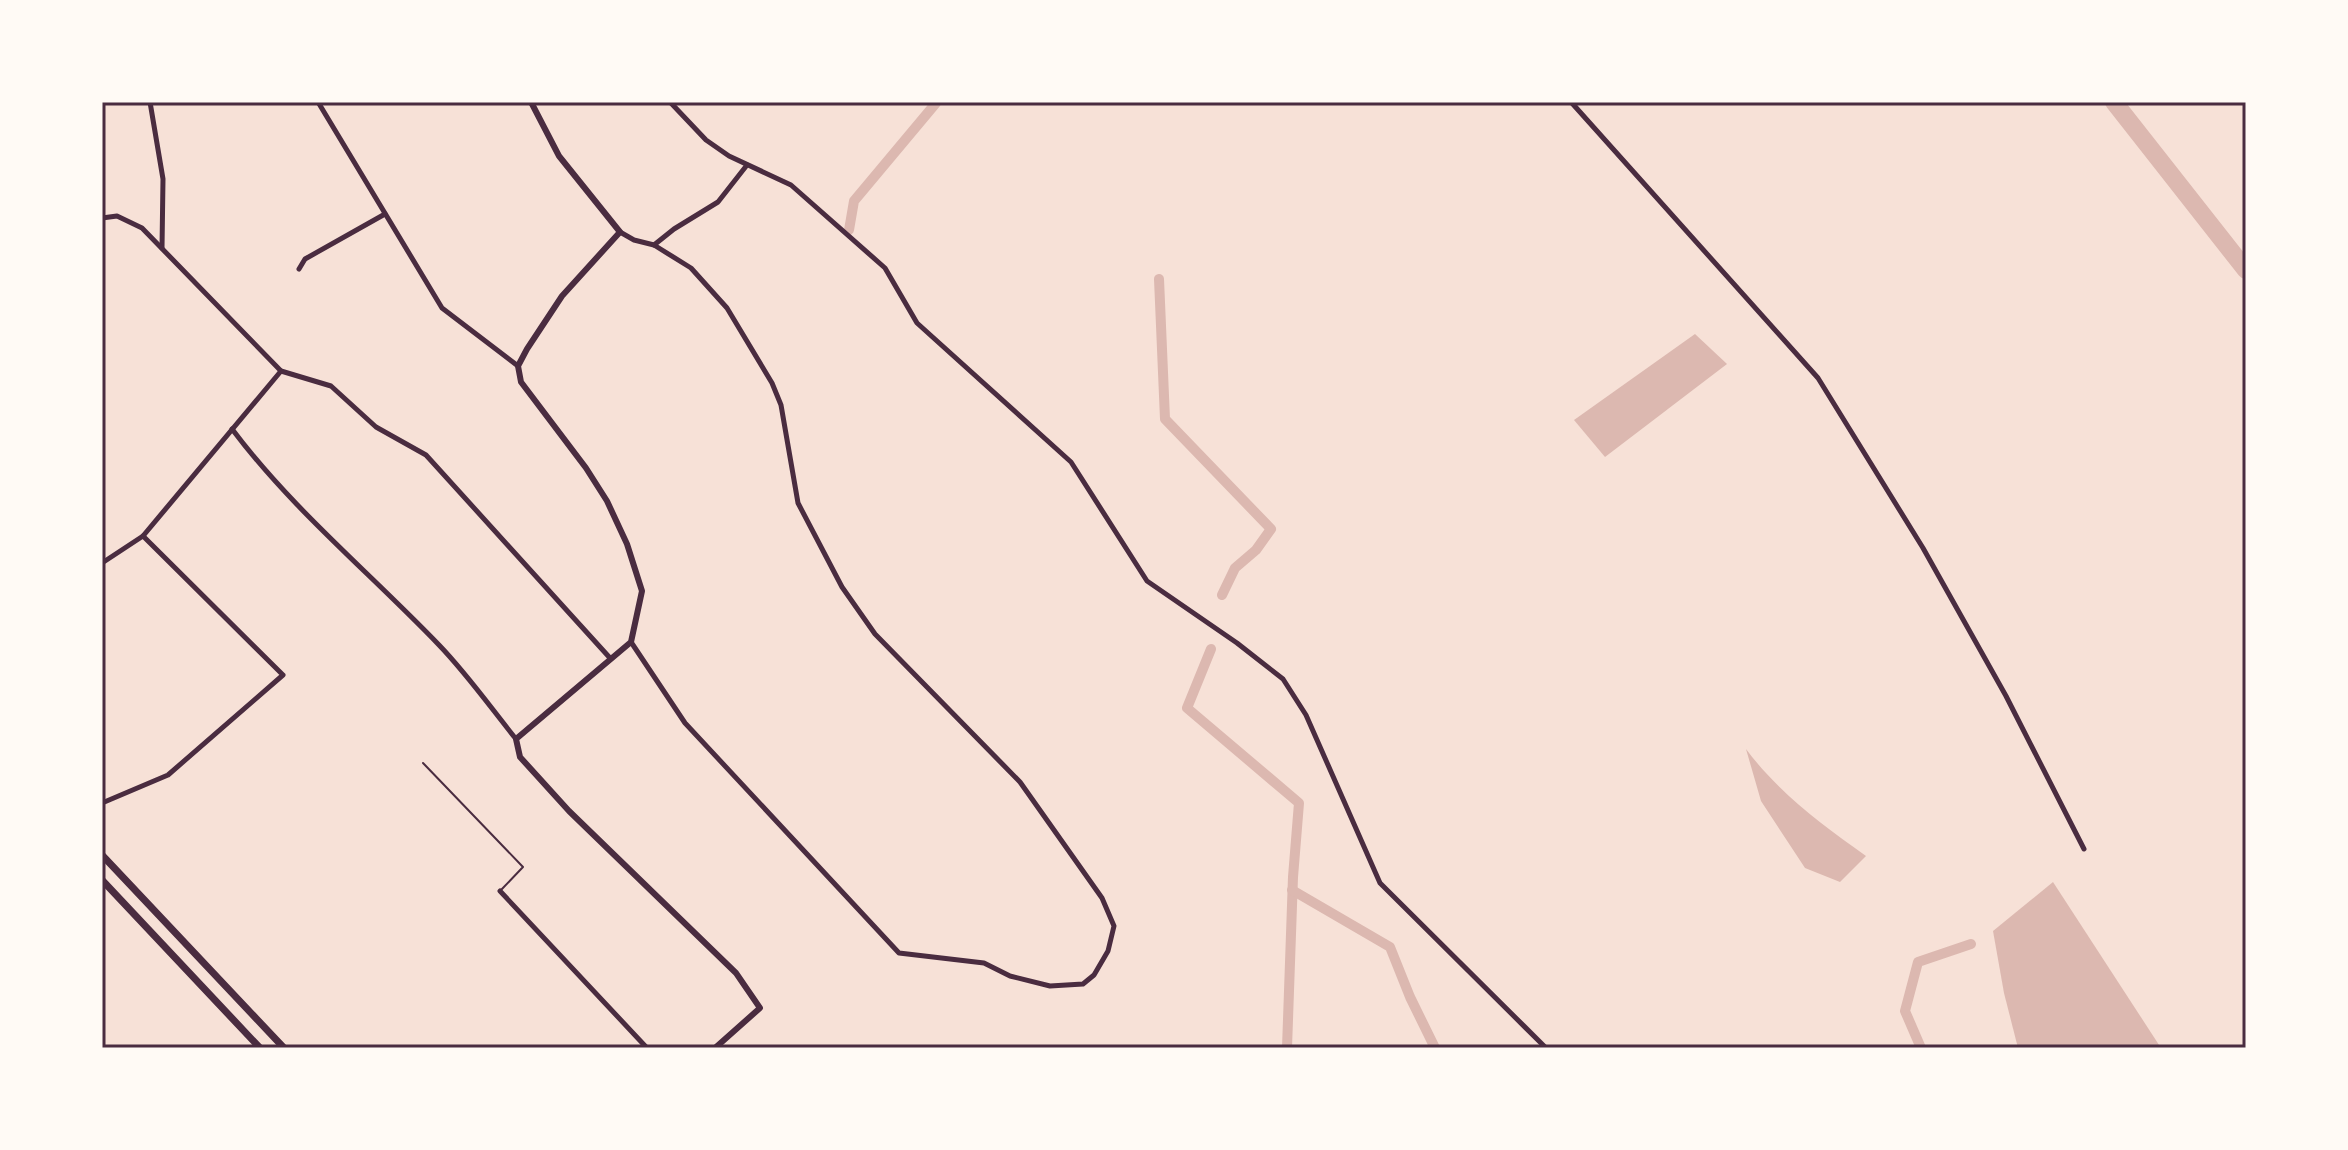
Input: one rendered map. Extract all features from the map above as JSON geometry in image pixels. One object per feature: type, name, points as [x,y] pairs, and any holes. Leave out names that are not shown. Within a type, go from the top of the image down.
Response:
[{"type":"main road","points":[[102,855],[284,1048]]},
{"type":"main road","points":[[102,880],[260,1048]]},
{"type":"street","points":[[150,102],[163,179],[162,249]]},
{"type":"street","points":[[318,102],[442,308],[518,366]]},
{"type":"street","points":[[531,102],[559,156],[620,232],[634,240],[654,245],[691,268],[727,308],[772,383],[781,405],[798,503],[842,587],[875,634],[1020,782],[1102,898],[1114,926],[1108,951],[1094,975],[1083,984],[1050,986],[1010,976],[984,963],[899,953],[685,723],[631,642]]},
{"type":"street","points":[[670,102],[706,140],[747,165],[791,185],[885,268],[917,323],[1071,462],[1147,581],[1283,679],[1306,715],[1380,883],[1546,1048]]},
{"type":"street","points":[[1571,102],[1818,378],[1931,561],[2006,696],[2084,849]]},
{"type":"street","points":[[654,245],[718,202],[747,165]]},
{"type":"street","points":[[299,269],[305,259],[385,214]]},
{"type":"street","points":[[102,218],[117,216],[142,228],[281,371],[331,386],[376,427],[426,455],[610,658]]},
{"type":"street","points":[[516,739],[631,642],[642,591],[627,544],[607,501],[521,382],[518,366],[562,296],[620,232]]},
{"type":"street","points":[[102,563],[143,536],[281,371]]},
{"type":"street","points":[[232,429],[338,546],[441,646],[516,739],[520,757],[569,811],[736,973],[760,1008],[715,1048]]},
{"type":"street","points":[[102,803],[168,775],[283,675],[143,536]]},
{"type":"street","points":[[500,891],[647,1048]]},
{"type":"lane","points":[[423,763],[523,867],[500,891]]},
{"type":"shaded area","points":[[1695,334],[1727,364],[1605,457],[1574,420]]},
{"type":"shaded area","points":[[1746,749],[1787,794],[1866,856],[1840,882],[1805,868],[1761,801]]},
{"type":"shaded area","points":[[2053,882],[2161,1048],[2018,1048],[1993,931]]},
{"type":"waterway","points":[[2114,102],[2246,270]]},
{"type":"waterway","points":[[849,230],[854,201],[936,103]]},
{"type":"waterway","points":[[1159,279],[1165,419],[1271,529],[1256,550],[1235,568],[1222,595]]},
{"type":"waterway","points":[[1211,649],[1187,708],[1299,803],[1287,1048]]},
{"type":"waterway","points":[[1292,890],[1390,947],[1435,1048]]},
{"type":"waterway","points":[[1921,1048],[1905,1011],[1918,962],[1971,944]]}]
